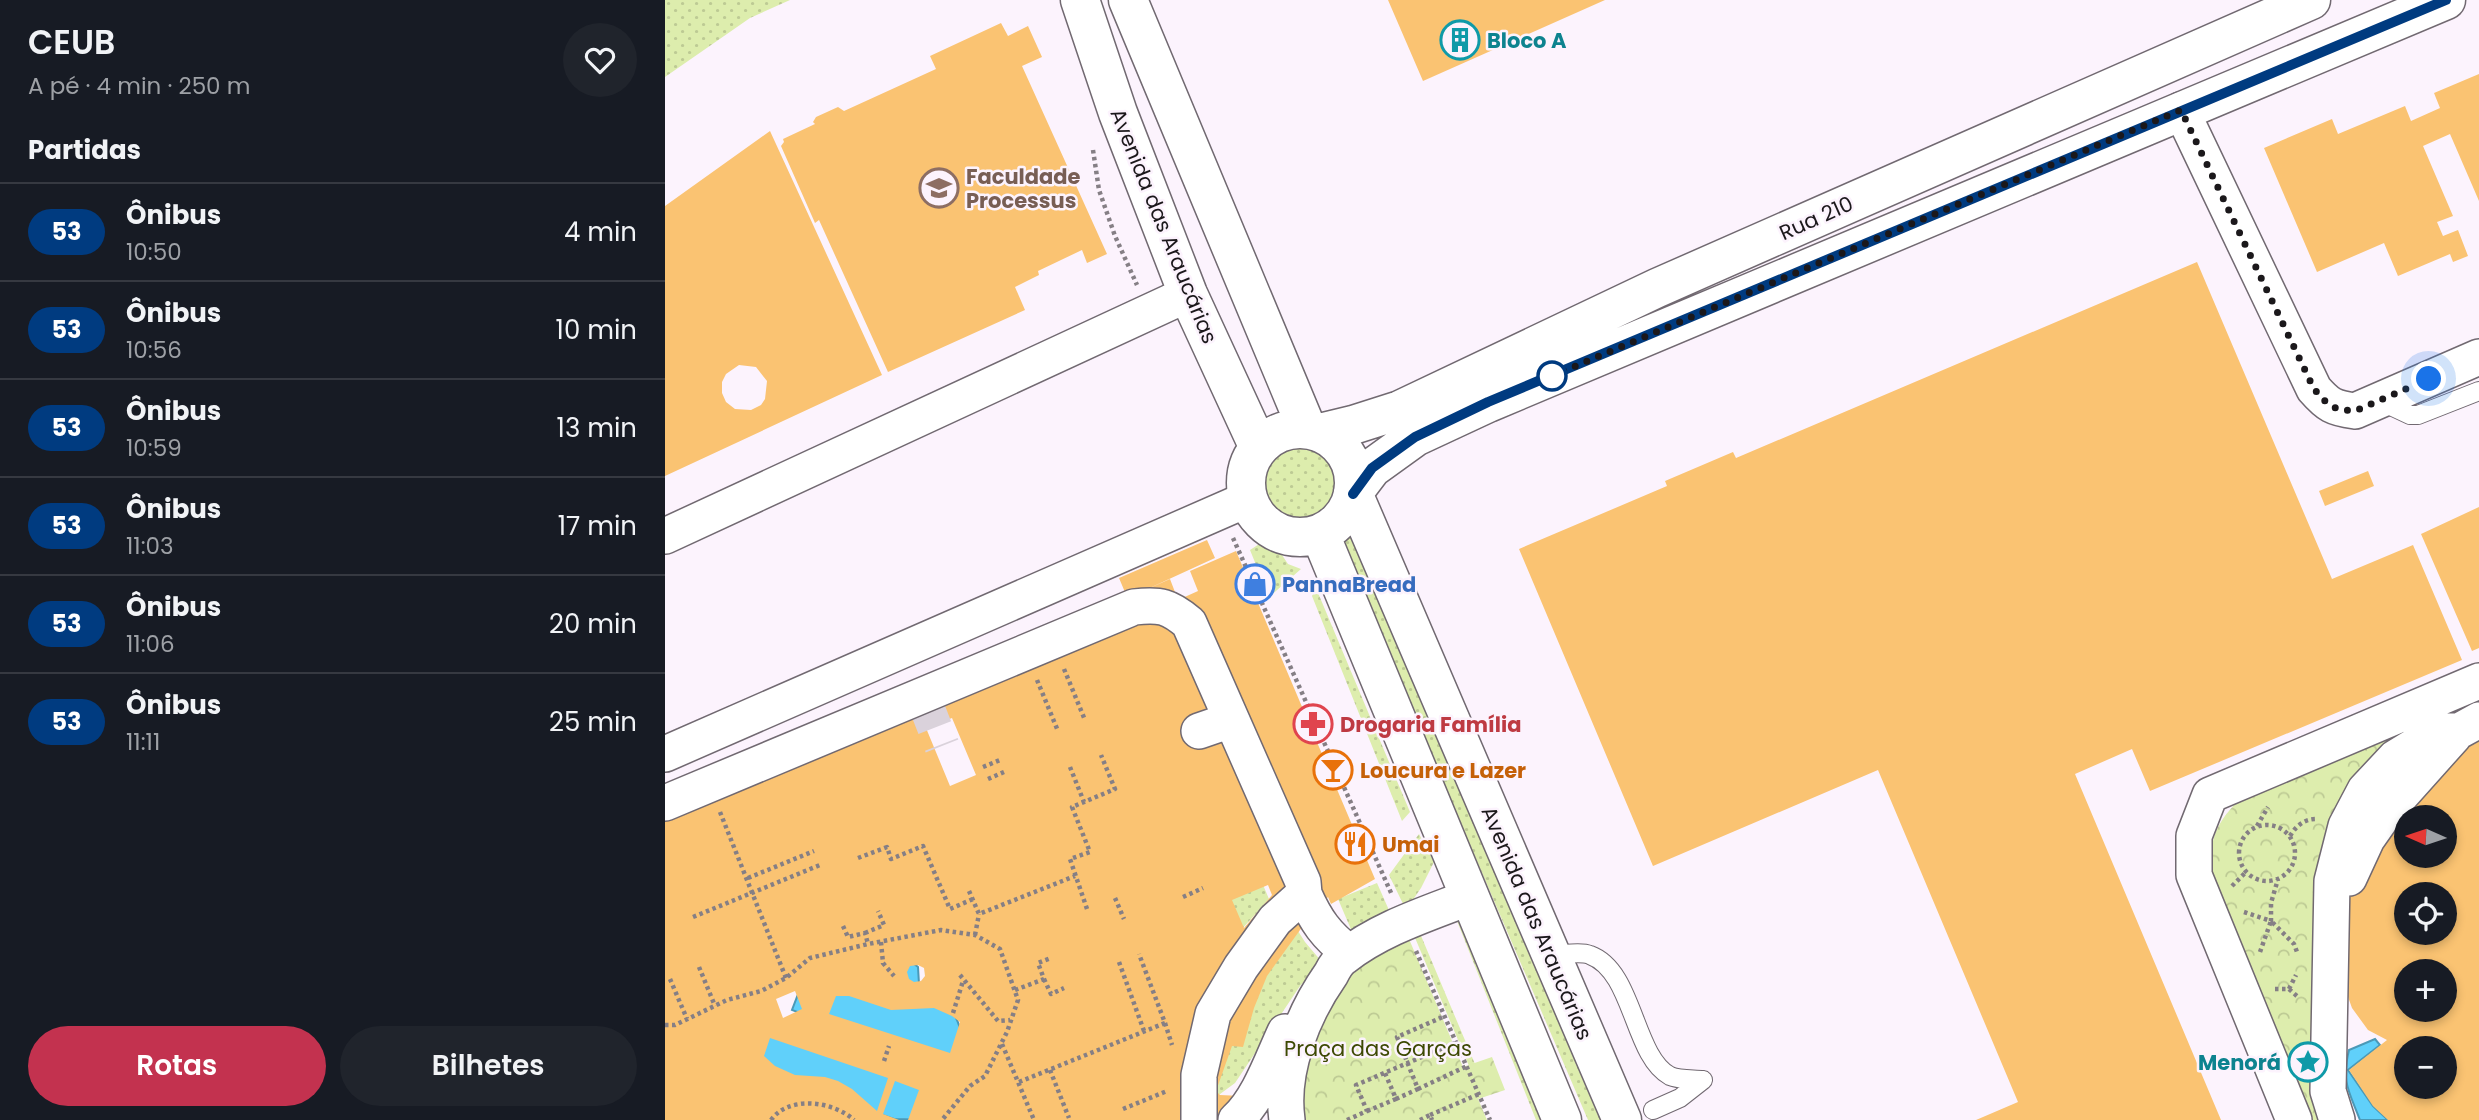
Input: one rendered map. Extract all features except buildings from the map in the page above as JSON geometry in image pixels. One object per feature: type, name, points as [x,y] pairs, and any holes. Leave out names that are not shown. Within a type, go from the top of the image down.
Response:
[{"type":"main road","name":"Avenida das Araucárias","points":[[1080,0],[1118,113],[1188,294],[1259,448]]},
{"type":"main road","points":[[1128,0],[1313,431]]},
{"type":"main road","name":"Rua 210","points":[[1313,431],[1400,410],[1657,288],[2311,0]]},
{"type":"main road","name":"Rua 210","points":[[1353,494],[1372,468],[1415,437],[1488,402],[2446,0]]},
{"type":"main road","points":[[1313,431],[1336,442],[1347,457],[1353,475],[1353,494],[1347,510],[1335,524],[1320,534],[1303,538],[1285,536],[1269,528],[1256,515],[1235,505],[1259,448],[1280,433],[1313,431]]},
{"type":"main road","name":"Avenida das Araucárias","points":[[1353,494],[1551,954],[1637,1115]]},
{"type":"main road","points":[[1320,534],[1562,1120]]},
{"type":"street","points":[[2181,110],[2314,389],[2325,401],[2337,409],[2355,411],[2479,357]]},
{"type":"street","points":[[665,536],[1188,294]]},
{"type":"street","points":[[665,754],[1235,505]]},
{"type":"street","points":[[665,803],[891,725],[1134,607],[1153,604],[1173,609],[1189,623],[1211,717],[1303,882],[1304,894],[1312,911],[1328,937],[1349,953]]},
{"type":"street","points":[[2294,1120],[2194,875],[2194,836],[2210,796],[2479,681]]},
{"type":"street","points":[[2337,1120],[2328,1091],[2330,943],[2332,881],[2346,825],[2365,790],[2395,758],[2439,731],[2469,726]]},
{"type":"street","points":[[1263,1105],[1240,1088],[1214,1112],[1199,1116],[1199,1075],[1213,1014],[1241,967],[1275,920],[1304,894]]},
{"type":"street","points":[[1236,1120],[1243,1113],[1263,1105],[1294,1051],[1317,992],[1341,958],[1404,923],[1470,897]]},
{"type":"street","points":[[1263,1105],[1313,980],[1327,979]]},
{"type":"street","points":[[1287,1120],[1285,1104],[1294,1051]]},
{"type":"lane","points":[[2378,400],[2410,415],[2418,415],[2479,391]]},
{"type":"lane","points":[[1551,954],[1589,955],[1610,970],[1624,993],[1656,1064],[1672,1077],[1703,1080],[1680,1098],[1637,1115]]},
{"type":"path","points":[[1235,505],[1404,923],[1468,1066],[1488,1119]]},
{"type":"path","points":[[1060,659],[1085,720]]},
{"type":"path","points":[[1034,674],[1058,731]]},
{"type":"path","points":[[1087,909],[1069,859],[1090,852],[1072,807],[1115,789],[1101,755]]},
{"type":"path","points":[[983,767],[1000,760]]},
{"type":"path","points":[[1070,767],[1084,802]]},
{"type":"path","points":[[988,779],[1005,772]]},
{"type":"path","points":[[719,809],[786,978]]},
{"type":"path","points":[[2258,960],[2271,920],[2271,903],[2278,879],[2289,872],[2294,863],[2294,844],[2283,829],[2274,826],[2256,827],[2243,839],[2240,847],[2241,864],[2254,878],[2263,881],[2278,879]]},
{"type":"path","points":[[858,858],[887,846],[891,859],[923,846],[950,909],[973,899]]},
{"type":"path","points":[[748,878],[814,851]]},
{"type":"path","points":[[693,917],[820,864]]},
{"type":"path","points":[[979,914],[1075,876]]},
{"type":"path","points":[[1183,897],[1203,888]]},
{"type":"path","points":[[969,891],[979,914],[975,935]]},
{"type":"path","points":[[1115,898],[1124,919]]},
{"type":"path","points":[[843,926],[848,937],[884,925],[878,911]]},
{"type":"path","points":[[2271,920],[2294,944],[2298,956]]},
{"type":"path","points":[[665,1025],[675,1025],[715,1006],[761,990],[786,978],[810,958],[941,930],[975,935],[1000,948],[1018,1000],[985,1076],[970,1086],[942,1120]]},
{"type":"path","points":[[865,933],[868,944]]},
{"type":"path","points":[[881,942],[883,963],[894,976]]},
{"type":"path","points":[[1019,1082],[1165,1023],[1139,954]]},
{"type":"path","points":[[1051,958],[1038,963],[1044,979],[1051,994],[1064,988]]},
{"type":"path","points":[[1119,962],[1145,1031]]},
{"type":"path","points":[[2268,985],[2278,990],[2289,989],[2298,964]]},
{"type":"path","points":[[699,967],[715,1006]]},
{"type":"path","points":[[960,975],[998,1021],[1011,1020]]},
{"type":"path","points":[[670,979],[687,1019]]},
{"type":"path","points":[[1015,990],[1044,979]]},
{"type":"path","points":[[953,1013],[963,981]]},
{"type":"path","points":[[1418,1089],[1397,1037],[1445,1016]]},
{"type":"path","points":[[1001,1042],[1034,1120]]},
{"type":"path","points":[[1367,1111],[1356,1085],[1457,1042]]},
{"type":"path","points":[[884,1061],[889,1046]]},
{"type":"path","points":[[1347,1120],[1468,1066]]},
{"type":"path","points":[[1050,1070],[1069,1118]]},
{"type":"path","points":[[1385,1073],[1396,1099]]},
{"type":"path","points":[[1123,1109],[1178,1086]]},
{"type":"path","points":[[1420,1120],[1431,1118],[1479,1094]]},
{"type":"path","points":[[771,1120],[779,1112],[809,1101],[837,1109],[853,1120]]},
{"type":"green space","points":[[665,0],[790,0],[750,18],[665,77]]},
{"type":"green space","points":[[1302,440],[1318,443],[1331,452],[1340,465],[1343,481],[1340,497],[1331,510],[1318,519],[1302,522],[1286,519],[1273,510],[1264,497],[1261,481],[1264,465],[1273,452],[1286,443]]},
{"type":"green space","points":[[1350,529],[1601,1120],[1588,1120],[1337,535]]},
{"type":"green space","points":[[1270,537],[1288,564],[1301,569],[1269,597],[1250,550]]},
{"type":"green space","points":[[1316,588],[1410,812],[1402,821],[1312,596]]},
{"type":"green space","points":[[2440,705],[2358,790],[2320,1120],[2308,1120],[2211,889],[2211,858],[2215,835],[2226,814],[2248,791]]},
{"type":"green space","points":[[1419,834],[1434,862],[1406,910],[1389,875]]},
{"type":"green space","points":[[1258,873],[1269,899],[1222,951],[1186,903]]},
{"type":"green space","points":[[1377,883],[1392,917],[1353,934],[1338,899]]},
{"type":"green space","points":[[1463,913],[1545,1120],[1536,1120],[1455,916]]},
{"type":"green space","points":[[1291,920],[1322,962],[1300,986],[1235,1083],[1212,1100],[1221,1020]]},
{"type":"green space","name":"Praça das Garças","points":[[1404,927],[1463,1067],[1492,1057],[1505,1090],[1478,1099],[1487,1120],[1293,1120],[1294,1088],[1331,985]]},
{"type":"green space","points":[[1419,931],[1475,1064],[1469,1066],[1413,933]]},
{"type":"water","points":[[909,960],[918,967],[919,984],[949,1008],[962,1032],[971,1041],[938,1065],[792,1010],[810,963]]},
{"type":"water","points":[[750,1012],[924,1076],[932,1120],[894,1119],[763,1074]]},
{"type":"water","points":[[2375,1039],[2380,1045],[2348,1070],[2373,1106],[2388,1120],[2360,1120],[2347,1086],[2349,1050]]},
{"type":"tunnel","points":[[922,695],[942,746]]},
{"type":"bus line","name":"53","points":[[1353,494],[1372,468],[1415,437],[1488,402],[2446,0]]},
{"type":"place","name":"Bloco A","points":[[1460,40]]},
{"type":"place","name":"Faculdade Processus","points":[[939,188]]},
{"type":"place","name":"PannaBread","points":[[1255,584]]},
{"type":"place","name":"Drogaria Família","points":[[1313,724]]},
{"type":"place","name":"Loucura e Lazer","points":[[1333,770]]},
{"type":"place","name":"Umai","points":[[1355,844]]},
{"type":"place","name":"Menorá","points":[[2308,1062]]},
{"type":"route","points":[[1552,376],[2181,110],[2314,389],[2325,401],[2337,409],[2355,411],[2429,379]]}]
